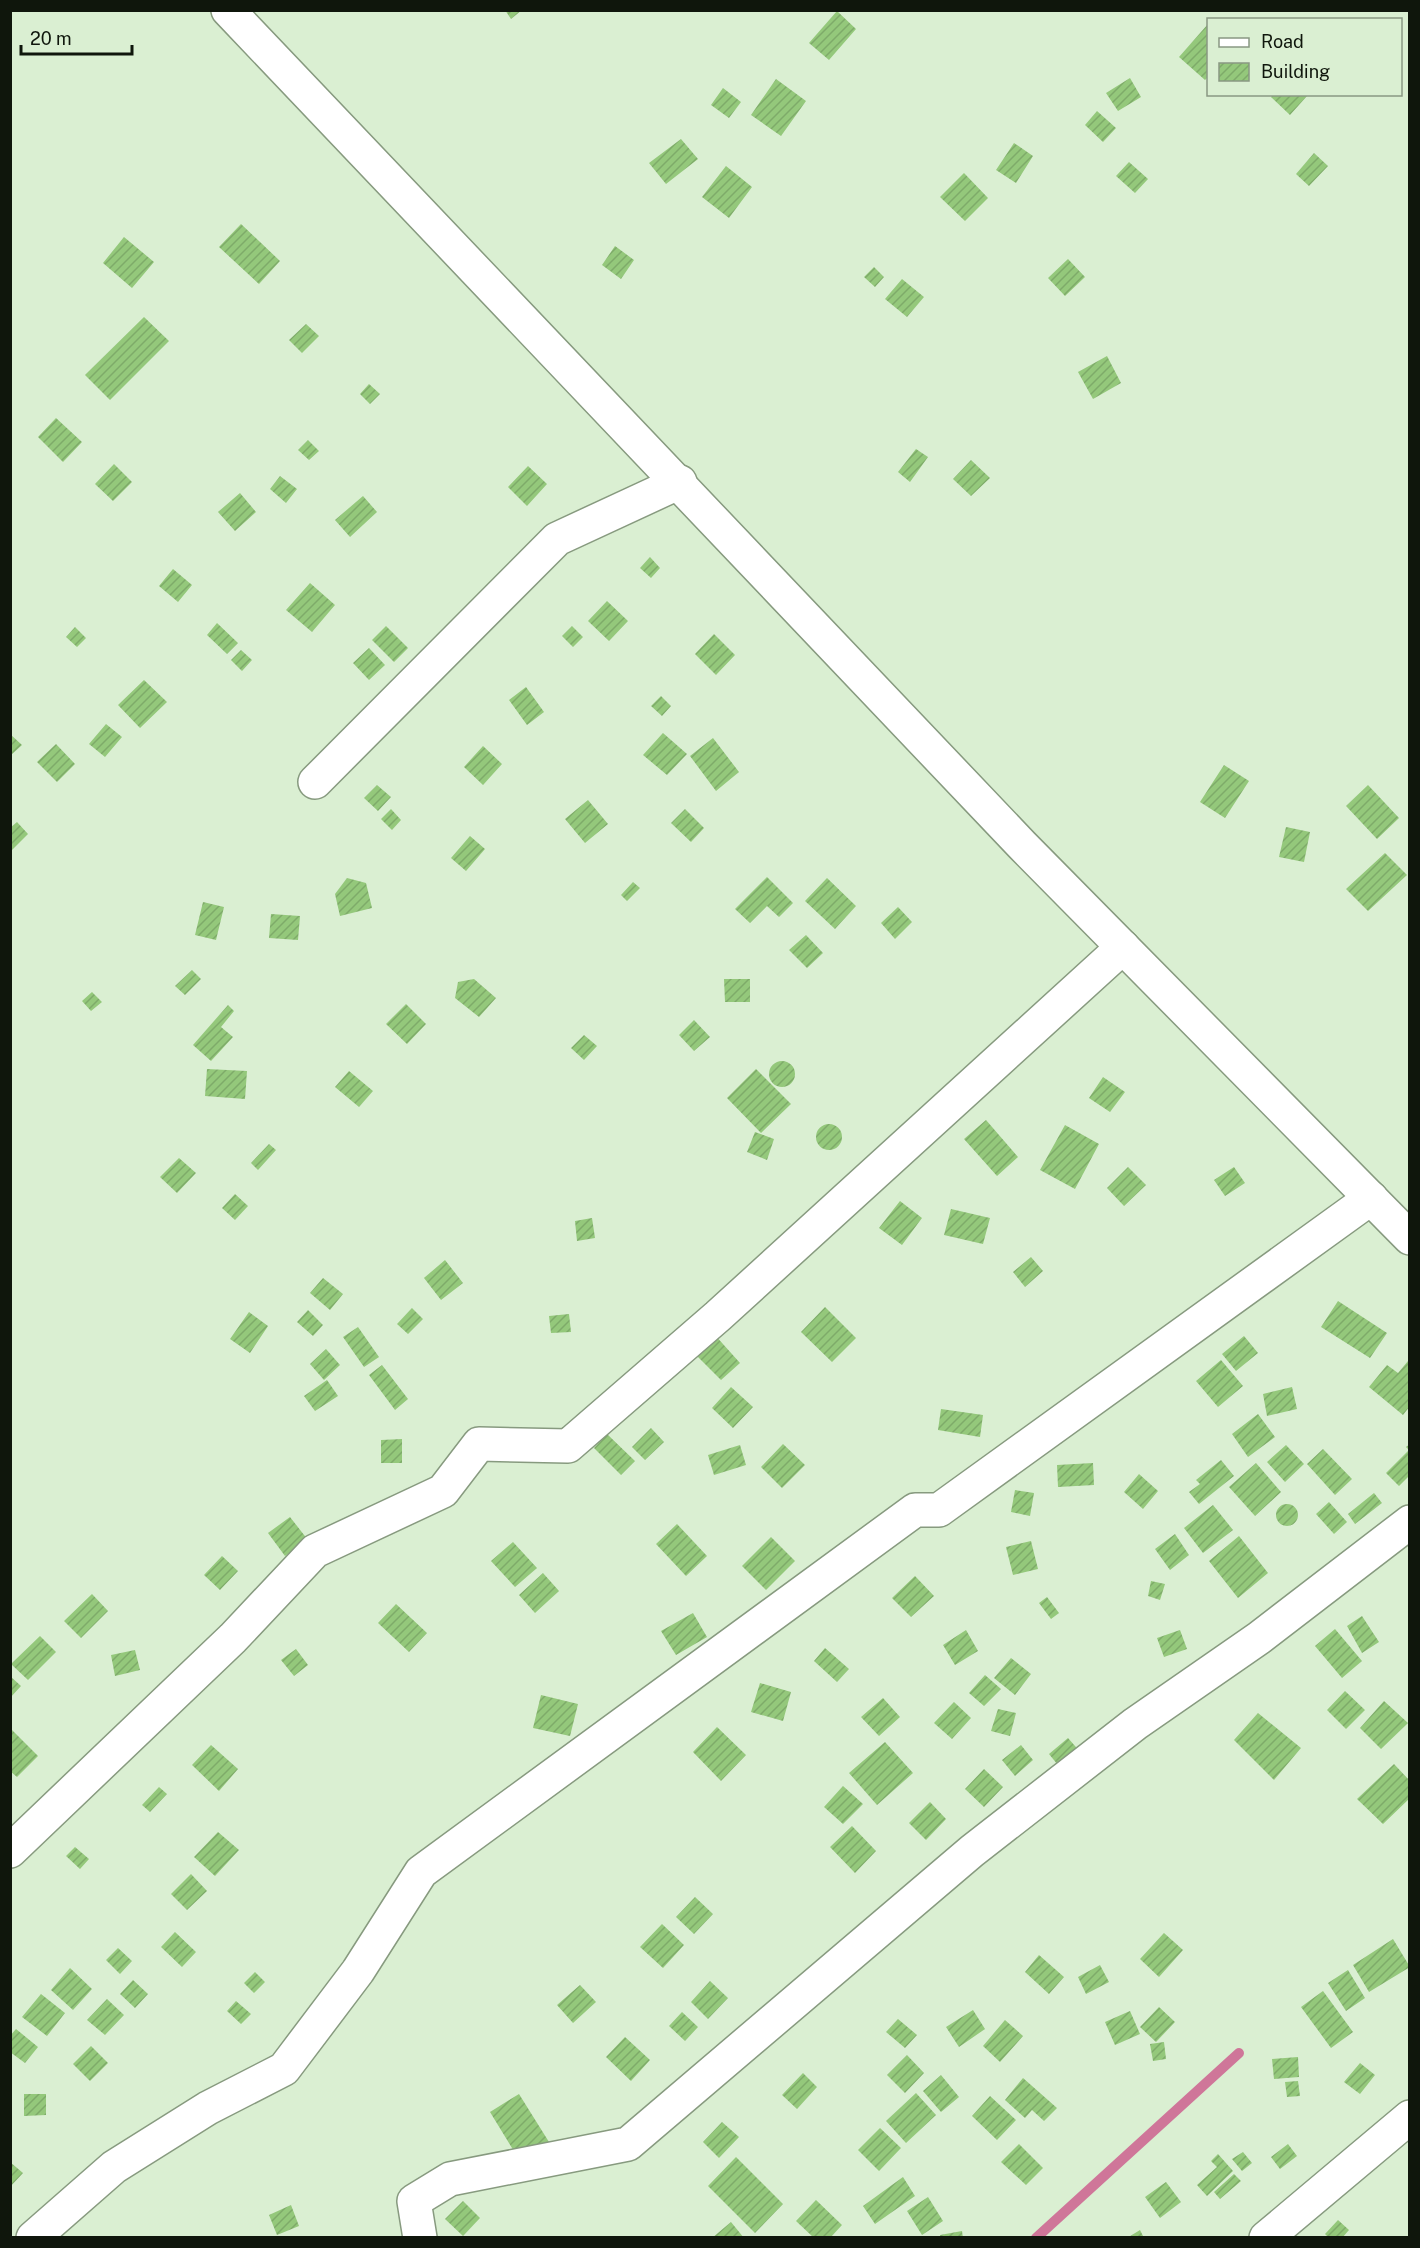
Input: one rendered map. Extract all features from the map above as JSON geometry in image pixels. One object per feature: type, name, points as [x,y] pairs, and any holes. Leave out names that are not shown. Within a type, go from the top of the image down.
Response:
[{"type":"street","points":[[228,10],[518,317],[680,482],[1022,845],[1410,1238]]},
{"type":"street","points":[[315,782],[557,539],[680,482]]},
{"type":"street","points":[[10,1851],[232,1638],[315,1551],[443,1491],[479,1444],[568,1446],[718,1316],[1124,947]]},
{"type":"street","points":[[33,2238],[114,2167],[208,2108],[284,2069],[358,1971],[421,1872],[915,1510],[939,1510],[1371,1198]]},
{"type":"street","points":[[420,2238],[414,2200],[450,2179],[628,2144],[972,1851],[1135,1724],[1259,1638],[1410,1522]]},
{"type":"street","points":[[1266,2238],[1410,2117]]},
{"type":"building","points":[[505,10],[522,10],[511,19]]},
{"type":"building","points":[[837,11],[856,29],[829,60],[809,43]]},
{"type":"building","points":[[1207,25],[1207,78],[1205,80],[1179,57]]},
{"type":"building","points":[[1130,78],[1141,97],[1118,111],[1106,93]]},
{"type":"building","points":[[776,79],[806,101],[781,136],[751,115]]},
{"type":"building","points":[[723,88],[741,102],[729,118],[711,105]]},
{"type":"building","points":[[1272,96],[1307,96],[1290,115]]},
{"type":"building","points":[[1097,111],[1116,128],[1103,142],[1085,125]]},
{"type":"building","points":[[681,139],[698,159],[666,184],[649,163]]},
{"type":"building","points":[[1014,143],[1033,156],[1016,183],[996,170]]},
{"type":"building","points":[[1314,153],[1328,166],[1309,186],[1296,174]]},
{"type":"building","points":[[1129,162],[1148,179],[1135,193],[1116,176]]},
{"type":"building","points":[[726,166],[752,187],[729,218],[702,197]]},
{"type":"building","points":[[964,173],[988,198],[965,221],[940,197]]},
{"type":"building","points":[[241,224],[280,261],[259,284],[219,247]]},
{"type":"building","points":[[124,237],[154,262],[132,288],[103,263]]},
{"type":"building","points":[[615,246],[634,260],[621,279],[602,265]]},
{"type":"building","points":[[1068,259],[1085,277],[1065,296],[1048,278]]},
{"type":"building","points":[[874,267],[884,277],[875,287],[864,277]]},
{"type":"building","points":[[902,279],[924,297],[907,317],[885,299]]},
{"type":"building","points":[[144,317],[169,341],[110,400],[85,375]]},
{"type":"building","points":[[306,324],[319,336],[302,353],[289,340]]},
{"type":"building","points":[[1107,356],[1121,383],[1093,399],[1078,372]]},
{"type":"building","points":[[369,384],[380,394],[370,404],[360,394]]},
{"type":"building","points":[[56,418],[82,442],[63,462],[38,437]]},
{"type":"building","points":[[308,440],[319,451],[309,460],[298,450]]},
{"type":"building","points":[[916,449],[928,457],[910,482],[898,472]]},
{"type":"building","points":[[971,460],[990,478],[971,496],[953,479]]},
{"type":"building","points":[[114,464],[132,482],[113,501],[95,484]]},
{"type":"building","points":[[528,466],[547,484],[527,506],[508,487]]},
{"type":"building","points":[[280,476],[297,489],[286,503],[270,489]]},
{"type":"building","points":[[240,493],[256,512],[235,531],[218,512]]},
{"type":"building","points":[[363,496],[377,512],[350,537],[335,520]]},
{"type":"building","points":[[650,557],[660,568],[651,578],[640,568]]},
{"type":"building","points":[[173,569],[192,585],[178,602],[159,586]]},
{"type":"building","points":[[310,583],[335,605],[312,632],[286,610]]},
{"type":"building","points":[[607,601],[628,621],[609,641],[588,621]]},
{"type":"building","points":[[217,623],[238,643],[227,654],[207,635]]},
{"type":"building","points":[[386,626],[408,648],[394,662],[372,640]]},
{"type":"building","points":[[572,626],[583,637],[573,647],[562,636]]},
{"type":"building","points":[[75,627],[86,638],[77,647],[66,637]]},
{"type":"building","points":[[714,634],[735,655],[716,675],[695,654]]},
{"type":"building","points":[[369,648],[385,665],[369,680],[353,663]]},
{"type":"building","points":[[241,650],[252,660],[242,671],[231,660]]},
{"type":"building","points":[[144,680],[167,702],[140,728],[118,705]]},
{"type":"building","points":[[526,687],[544,712],[527,725],[509,700]]},
{"type":"building","points":[[661,696],[671,706],[662,716],[651,706]]},
{"type":"building","points":[[106,724],[122,737],[105,757],[89,744]]},
{"type":"building","points":[[663,733],[687,754],[667,775],[643,755]]},
{"type":"building","points":[[10,734],[22,745],[10,756]]},
{"type":"building","points":[[713,738],[739,772],[716,791],[690,756]]},
{"type":"building","points":[[56,744],[75,764],[57,782],[37,762]]},
{"type":"building","points":[[483,746],[502,764],[483,785],[464,767]]},
{"type":"building","points":[[1224,765],[1249,781],[1225,818],[1200,802]]},
{"type":"building","points":[[377,785],[391,797],[378,811],[364,798]]},
{"type":"building","points":[[1368,785],[1399,818],[1377,839],[1346,806]]},
{"type":"building","points":[[588,800],[608,824],[585,843],[565,819]]},
{"type":"building","points":[[391,809],[401,820],[392,830],[381,819]]},
{"type":"building","points":[[685,809],[704,828],[691,842],[671,823]]},
{"type":"building","points":[[17,822],[28,834],[12,850],[10,828]]},
{"type":"building","points":[[1286,827],[1310,832],[1304,862],[1279,857]]},
{"type":"building","points":[[470,836],[485,849],[466,871],[451,858]]},
{"type":"building","points":[[1385,853],[1407,875],[1368,911],[1346,889]]},
{"type":"building","points":[[767,877],[793,903],[779,917],[767,906],[750,923],[735,909]]},
{"type":"building","points":[[347,878],[366,883],[372,908],[340,916],[335,894]]},
{"type":"building","points":[[827,878],[856,906],[835,929],[805,901]]},
{"type":"building","points":[[633,882],[640,888],[627,901],[621,895]]},
{"type":"building","points":[[203,902],[224,907],[216,940],[195,935]]},
{"type":"building","points":[[898,907],[912,922],[895,939],[881,923]]},
{"type":"building","points":[[271,914],[300,916],[298,940],[269,938]]},
{"type":"building","points":[[806,935],[823,953],[807,968],[789,950]]},
{"type":"building","points":[[192,970],[201,979],[185,995],[175,986]]},
{"type":"building","points":[[474,979],[496,998],[479,1017],[455,998],[458,982]]},
{"type":"building","points":[[724,979],[750,979],[750,1002],[725,1002]]},
{"type":"building","points":[[92,992],[102,1002],[91,1011],[82,1001]]},
{"type":"building","points":[[406,1004],[426,1024],[407,1044],[386,1024]]},
{"type":"building","points":[[228,1005],[234,1011],[221,1027],[233,1037],[211,1061],[193,1045]]},
{"type":"building","points":[[694,1020],[710,1037],[694,1051],[679,1035]]},
{"type":"building","points":[[584,1035],[597,1046],[584,1060],[571,1048]]},
{"type":"building","points":[[782,1061],[791,1065],[795,1074],[791,1083],[782,1087],[773,1083],[769,1074],[773,1065]]},
{"type":"building","points":[[207,1069],[247,1071],[245,1099],[205,1096]]},
{"type":"building","points":[[756,1069],[791,1104],[761,1133],[727,1098]]},
{"type":"building","points":[[349,1071],[373,1091],[359,1107],[335,1087]]},
{"type":"building","points":[[1103,1077],[1125,1092],[1110,1112],[1089,1098]]},
{"type":"building","points":[[986,1120],[1018,1157],[997,1176],[964,1139]]},
{"type":"building","points":[[829,1124],[838,1128],[842,1137],[838,1146],[829,1150],[820,1146],[816,1137],[820,1128]]},
{"type":"building","points":[[1065,1125],[1099,1144],[1075,1189],[1040,1170]]},
{"type":"building","points":[[755,1132],[774,1139],[767,1160],[747,1152]]},
{"type":"building","points":[[269,1144],[276,1150],[258,1170],[251,1163]]},
{"type":"building","points":[[179,1158],[196,1173],[177,1193],[160,1177]]},
{"type":"building","points":[[1128,1167],[1146,1185],[1124,1206],[1107,1188]]},
{"type":"building","points":[[1234,1167],[1245,1183],[1225,1196],[1214,1180]]},
{"type":"building","points":[[235,1194],[248,1206],[235,1220],[222,1208]]},
{"type":"building","points":[[900,1201],[922,1218],[902,1245],[879,1228]]},
{"type":"building","points":[[951,1209],[990,1218],[983,1244],[944,1235]]},
{"type":"building","points":[[592,1218],[595,1238],[577,1241],[575,1221]]},
{"type":"building","points":[[1031,1257],[1043,1271],[1025,1287],[1013,1272]]},
{"type":"building","points":[[445,1260],[463,1283],[441,1300],[424,1278]]},
{"type":"building","points":[[323,1278],[343,1294],[330,1310],[310,1293]]},
{"type":"building","points":[[1338,1301],[1387,1333],[1370,1358],[1321,1327]]},
{"type":"building","points":[[825,1307],[856,1338],[832,1362],[801,1332]]},
{"type":"building","points":[[412,1308],[423,1319],[408,1334],[397,1324]]},
{"type":"building","points":[[308,1310],[323,1325],[313,1336],[297,1322]]},
{"type":"building","points":[[249,1312],[268,1326],[250,1353],[230,1339]]},
{"type":"building","points":[[569,1314],[571,1332],[551,1333],[549,1316]]},
{"type":"building","points":[[358,1327],[379,1357],[364,1367],[343,1337]]},
{"type":"building","points":[[714,1334],[740,1363],[721,1380],[694,1353]]},
{"type":"building","points":[[1244,1336],[1258,1353],[1236,1371],[1222,1354]]},
{"type":"building","points":[[326,1349],[340,1365],[324,1380],[310,1364]]},
{"type":"building","points":[[1221,1360],[1243,1386],[1218,1407],[1196,1381]]},
{"type":"building","points":[[1408,1361],[1410,1406],[1403,1415],[1369,1387],[1387,1365],[1398,1373]]},
{"type":"building","points":[[382,1365],[408,1399],[395,1410],[369,1375]]},
{"type":"building","points":[[327,1380],[338,1396],[315,1411],[304,1396]]},
{"type":"building","points":[[731,1387],[753,1407],[733,1428],[712,1408]]},
{"type":"building","points":[[1292,1387],[1297,1409],[1267,1416],[1263,1394]]},
{"type":"building","points":[[941,1409],[983,1415],[980,1437],[938,1430]]},
{"type":"building","points":[[1258,1414],[1275,1437],[1248,1457],[1232,1434]]},
{"type":"building","points":[[651,1428],[664,1442],[645,1460],[632,1447]]},
{"type":"building","points":[[607,1434],[635,1461],[621,1475],[594,1448]]},
{"type":"building","points":[[402,1439],[402,1463],[381,1463],[381,1440]]},
{"type":"building","points":[[783,1444],[805,1465],[782,1488],[761,1467]]},
{"type":"building","points":[[1410,1444],[1410,1475],[1399,1486],[1386,1473],[1409,1450],[1406,1447]]},
{"type":"building","points":[[740,1445],[746,1465],[714,1475],[708,1455]]},
{"type":"building","points":[[1286,1445],[1304,1464],[1285,1482],[1267,1462]]},
{"type":"building","points":[[1323,1449],[1352,1479],[1335,1495],[1307,1464]]},
{"type":"building","points":[[1221,1460],[1234,1476],[1199,1504],[1189,1492],[1200,1484],[1196,1480]]},
{"type":"building","points":[[1093,1463],[1094,1485],[1058,1487],[1057,1465]]},
{"type":"building","points":[[1256,1463],[1281,1492],[1255,1516],[1229,1487]]},
{"type":"building","points":[[1139,1474],[1158,1491],[1143,1509],[1124,1492]]},
{"type":"building","points":[[1015,1490],[1034,1493],[1030,1516],[1011,1512]]},
{"type":"building","points":[[1374,1493],[1382,1503],[1355,1524],[1348,1514]]},
{"type":"building","points":[[1329,1502],[1347,1522],[1334,1534],[1316,1514]]},
{"type":"building","points":[[1287,1504],[1295,1507],[1298,1515],[1295,1523],[1287,1526],[1279,1523],[1276,1515],[1279,1507]]},
{"type":"building","points":[[1213,1505],[1233,1530],[1203,1553],[1184,1528]]},
{"type":"building","points":[[290,1517],[308,1540],[285,1556],[268,1533]]},
{"type":"building","points":[[677,1524],[707,1556],[686,1576],[656,1544]]},
{"type":"building","points":[[1175,1534],[1189,1555],[1170,1570],[1155,1549]]},
{"type":"building","points":[[1239,1536],[1268,1573],[1238,1598],[1209,1561]]},
{"type":"building","points":[[771,1537],[795,1561],[766,1590],[742,1566]]},
{"type":"building","points":[[1031,1541],[1038,1569],[1013,1575],[1006,1547]]},
{"type":"building","points":[[513,1542],[537,1568],[515,1587],[491,1561]]},
{"type":"building","points":[[222,1556],[238,1571],[220,1590],[204,1575]]},
{"type":"building","points":[[543,1573],[559,1591],[535,1613],[519,1595]]},
{"type":"building","points":[[915,1576],[934,1596],[911,1617],[892,1598]]},
{"type":"building","points":[[1151,1581],[1165,1584],[1160,1600],[1148,1596]]},
{"type":"building","points":[[92,1594],[108,1611],[81,1638],[64,1621]]},
{"type":"building","points":[[1047,1597],[1059,1613],[1051,1619],[1039,1603]]},
{"type":"building","points":[[396,1604],[427,1633],[409,1652],[378,1623]]},
{"type":"building","points":[[693,1613],[707,1637],[676,1655],[661,1631]]},
{"type":"building","points":[[1362,1616],[1379,1642],[1362,1653],[1347,1626]]},
{"type":"building","points":[[1335,1629],[1362,1661],[1342,1678],[1315,1646]]},
{"type":"building","points":[[966,1630],[978,1651],[955,1665],[943,1645]]},
{"type":"building","points":[[1180,1630],[1187,1649],[1164,1657],[1157,1638]]},
{"type":"building","points":[[40,1636],[56,1652],[28,1680],[11,1664]]},
{"type":"building","points":[[825,1648],[849,1669],[837,1682],[814,1661]]},
{"type":"building","points":[[296,1649],[308,1665],[294,1676],[281,1660]]},
{"type":"building","points":[[135,1650],[140,1670],[115,1676],[111,1655]]},
{"type":"building","points":[[1011,1658],[1031,1674],[1015,1695],[994,1678]]},
{"type":"building","points":[[985,1675],[1001,1689],[984,1706],[969,1693]]},
{"type":"building","points":[[10,1676],[21,1686],[10,1698]]},
{"type":"building","points":[[760,1683],[791,1692],[783,1721],[751,1712]]},
{"type":"building","points":[[1345,1691],[1365,1710],[1346,1729],[1327,1710]]},
{"type":"building","points":[[541,1695],[578,1704],[570,1736],[533,1728]]},
{"type":"building","points":[[883,1698],[900,1717],[879,1736],[861,1717]]},
{"type":"building","points":[[1384,1701],[1408,1723],[1381,1749],[1360,1728]]},
{"type":"building","points":[[954,1702],[971,1718],[952,1739],[934,1723]]},
{"type":"building","points":[[998,1709],[1016,1713],[1010,1736],[991,1731]]},
{"type":"building","points":[[1258,1713],[1301,1748],[1274,1780],[1234,1740]]},
{"type":"building","points":[[717,1727],[746,1755],[721,1781],[693,1752]]},
{"type":"building","points":[[10,1728],[38,1756],[17,1777],[10,1771]]},
{"type":"building","points":[[1068,1738],[1082,1754],[1062,1770],[1049,1754]]},
{"type":"building","points":[[885,1742],[913,1773],[877,1805],[849,1773]]},
{"type":"building","points":[[211,1745],[238,1769],[219,1791],[192,1765]]},
{"type":"building","points":[[1021,1745],[1033,1760],[1015,1776],[1002,1760]]},
{"type":"building","points":[[1394,1764],[1410,1781],[1410,1798],[1383,1824],[1357,1799]]},
{"type":"building","points":[[984,1769],[1003,1787],[984,1807],[965,1789]]},
{"type":"building","points":[[843,1786],[863,1804],[843,1824],[824,1807]]},
{"type":"building","points":[[159,1787],[167,1794],[150,1812],[142,1805]]},
{"type":"building","points":[[930,1802],[946,1819],[926,1840],[909,1823]]},
{"type":"building","points":[[852,1826],[876,1851],[855,1873],[830,1847]]},
{"type":"building","points":[[218,1832],[239,1850],[215,1876],[194,1857]]},
{"type":"building","points":[[75,1847],[89,1859],[80,1869],[66,1856]]},
{"type":"building","points":[[191,1874],[207,1891],[187,1910],[171,1894]]},
{"type":"building","points":[[695,1897],[713,1914],[694,1934],[676,1917]]},
{"type":"building","points":[[662,1924],[684,1945],[663,1968],[640,1947]]},
{"type":"building","points":[[175,1932],[196,1952],[182,1967],[161,1947]]},
{"type":"building","points":[[1164,1933],[1183,1950],[1159,1977],[1140,1959]]},
{"type":"building","points":[[1393,1939],[1410,1967],[1369,1992],[1353,1965]]},
{"type":"building","points":[[118,1948],[132,1961],[120,1974],[106,1960]]},
{"type":"building","points":[[1039,1955],[1064,1977],[1049,1994],[1025,1972]]},
{"type":"building","points":[[1100,1965],[1109,1982],[1086,1994],[1078,1977]]},
{"type":"building","points":[[70,1968],[92,1989],[73,2010],[51,1990]]},
{"type":"building","points":[[1348,1970],[1365,1998],[1346,2011],[1328,1983]]},
{"type":"building","points":[[255,1972],[265,1982],[254,1993],[244,1983]]},
{"type":"building","points":[[133,1980],[148,1994],[135,2008],[120,1994]]},
{"type":"building","points":[[710,1981],[728,1998],[708,2019],[691,2002]]},
{"type":"building","points":[[580,1985],[596,2002],[573,2023],[557,2005]]},
{"type":"building","points":[[1323,1991],[1353,2032],[1331,2048],[1301,2007]]},
{"type":"building","points":[[41,1994],[65,2013],[47,2036],[22,2017]]},
{"type":"building","points":[[107,1999],[124,2015],[105,2035],[87,2020]]},
{"type":"building","points":[[236,2001],[251,2014],[241,2024],[227,2011]]},
{"type":"building","points":[[1159,2007],[1175,2022],[1156,2042],[1140,2027]]},
{"type":"building","points":[[973,2010],[985,2029],[959,2047],[946,2027]]},
{"type":"building","points":[[1130,2011],[1140,2034],[1115,2045],[1105,2022]]},
{"type":"building","points":[[682,2012],[698,2027],[685,2041],[669,2026]]},
{"type":"building","points":[[898,2019],[917,2035],[905,2048],[886,2032]]},
{"type":"building","points":[[1005,2020],[1023,2036],[1000,2062],[983,2046]]},
{"type":"building","points":[[16,2029],[38,2047],[25,2063],[10,2052],[10,2036]]},
{"type":"building","points":[[625,2037],[650,2060],[631,2081],[606,2057]]},
{"type":"building","points":[[1164,2042],[1166,2059],[1153,2061],[1150,2044]]},
{"type":"building","points":[[91,2046],[108,2063],[90,2081],[73,2064]]},
{"type":"building","points":[[907,2055],[924,2073],[905,2093],[887,2075]]},
{"type":"building","points":[[1298,2057],[1299,2077],[1274,2079],[1272,2059]]},
{"type":"building","points":[[1360,2063],[1375,2075],[1360,2094],[1344,2082]]},
{"type":"building","points":[[803,2073],[817,2087],[797,2109],[782,2095]]},
{"type":"building","points":[[941,2075],[959,2097],[941,2112],[923,2091]]},
{"type":"building","points":[[1023,2078],[1057,2108],[1044,2121],[1032,2110],[1025,2118],[1005,2100]]},
{"type":"building","points":[[1298,2081],[1300,2096],[1287,2097],[1285,2082]]},
{"type":"building","points":[[916,2093],[936,2115],[906,2143],[886,2121]]},
{"type":"building","points":[[24,2094],[46,2094],[46,2115],[24,2116]]},
{"type":"building","points":[[519,2094],[549,2142],[520,2161],[490,2112]]},
{"type":"building","points":[[990,2096],[1016,2120],[997,2140],[972,2116]]},
{"type":"building","points":[[722,2122],[739,2137],[719,2158],[703,2142]]},
{"type":"building","points":[[880,2128],[901,2148],[879,2171],[858,2150]]},
{"type":"building","points":[[1019,2144],[1043,2168],[1026,2185],[1001,2162]]},
{"type":"building","points":[[1288,2144],[1297,2156],[1280,2169],[1271,2157]]},
{"type":"building","points":[[1243,2152],[1252,2163],[1242,2171],[1232,2159]]},
{"type":"building","points":[[1218,2154],[1233,2171],[1207,2196],[1197,2185],[1217,2167],[1211,2161]]},
{"type":"building","points":[[736,2157],[783,2204],[755,2233],[708,2186]]},
{"type":"building","points":[[10,2162],[23,2173],[10,2187]]},
{"type":"building","points":[[1234,2174],[1241,2181],[1220,2199],[1214,2192]]},
{"type":"building","points":[[903,2177],[915,2196],[875,2224],[863,2206]]},
{"type":"building","points":[[1166,2182],[1181,2202],[1160,2218],[1145,2197]]},
{"type":"building","points":[[928,2197],[943,2221],[922,2235],[907,2211]]},
{"type":"building","points":[[816,2200],[842,2225],[830,2238],[814,2238],[796,2221]]},
{"type":"building","points":[[463,2201],[480,2218],[463,2236],[445,2219]]},
{"type":"building","points":[[291,2205],[299,2226],[277,2235],[269,2215]]},
{"type":"building","points":[[1338,2220],[1349,2230],[1342,2238],[1329,2238],[1325,2234]]},
{"type":"building","points":[[731,2222],[744,2238],[712,2238]]},
{"type":"building","points":[[1140,2230],[1144,2238],[1127,2238]]},
{"type":"building","points":[[962,2231],[963,2238],[940,2238],[940,2235]]},
{"type":"waterway","points":[[1036,2238],[1239,2053]]}]
